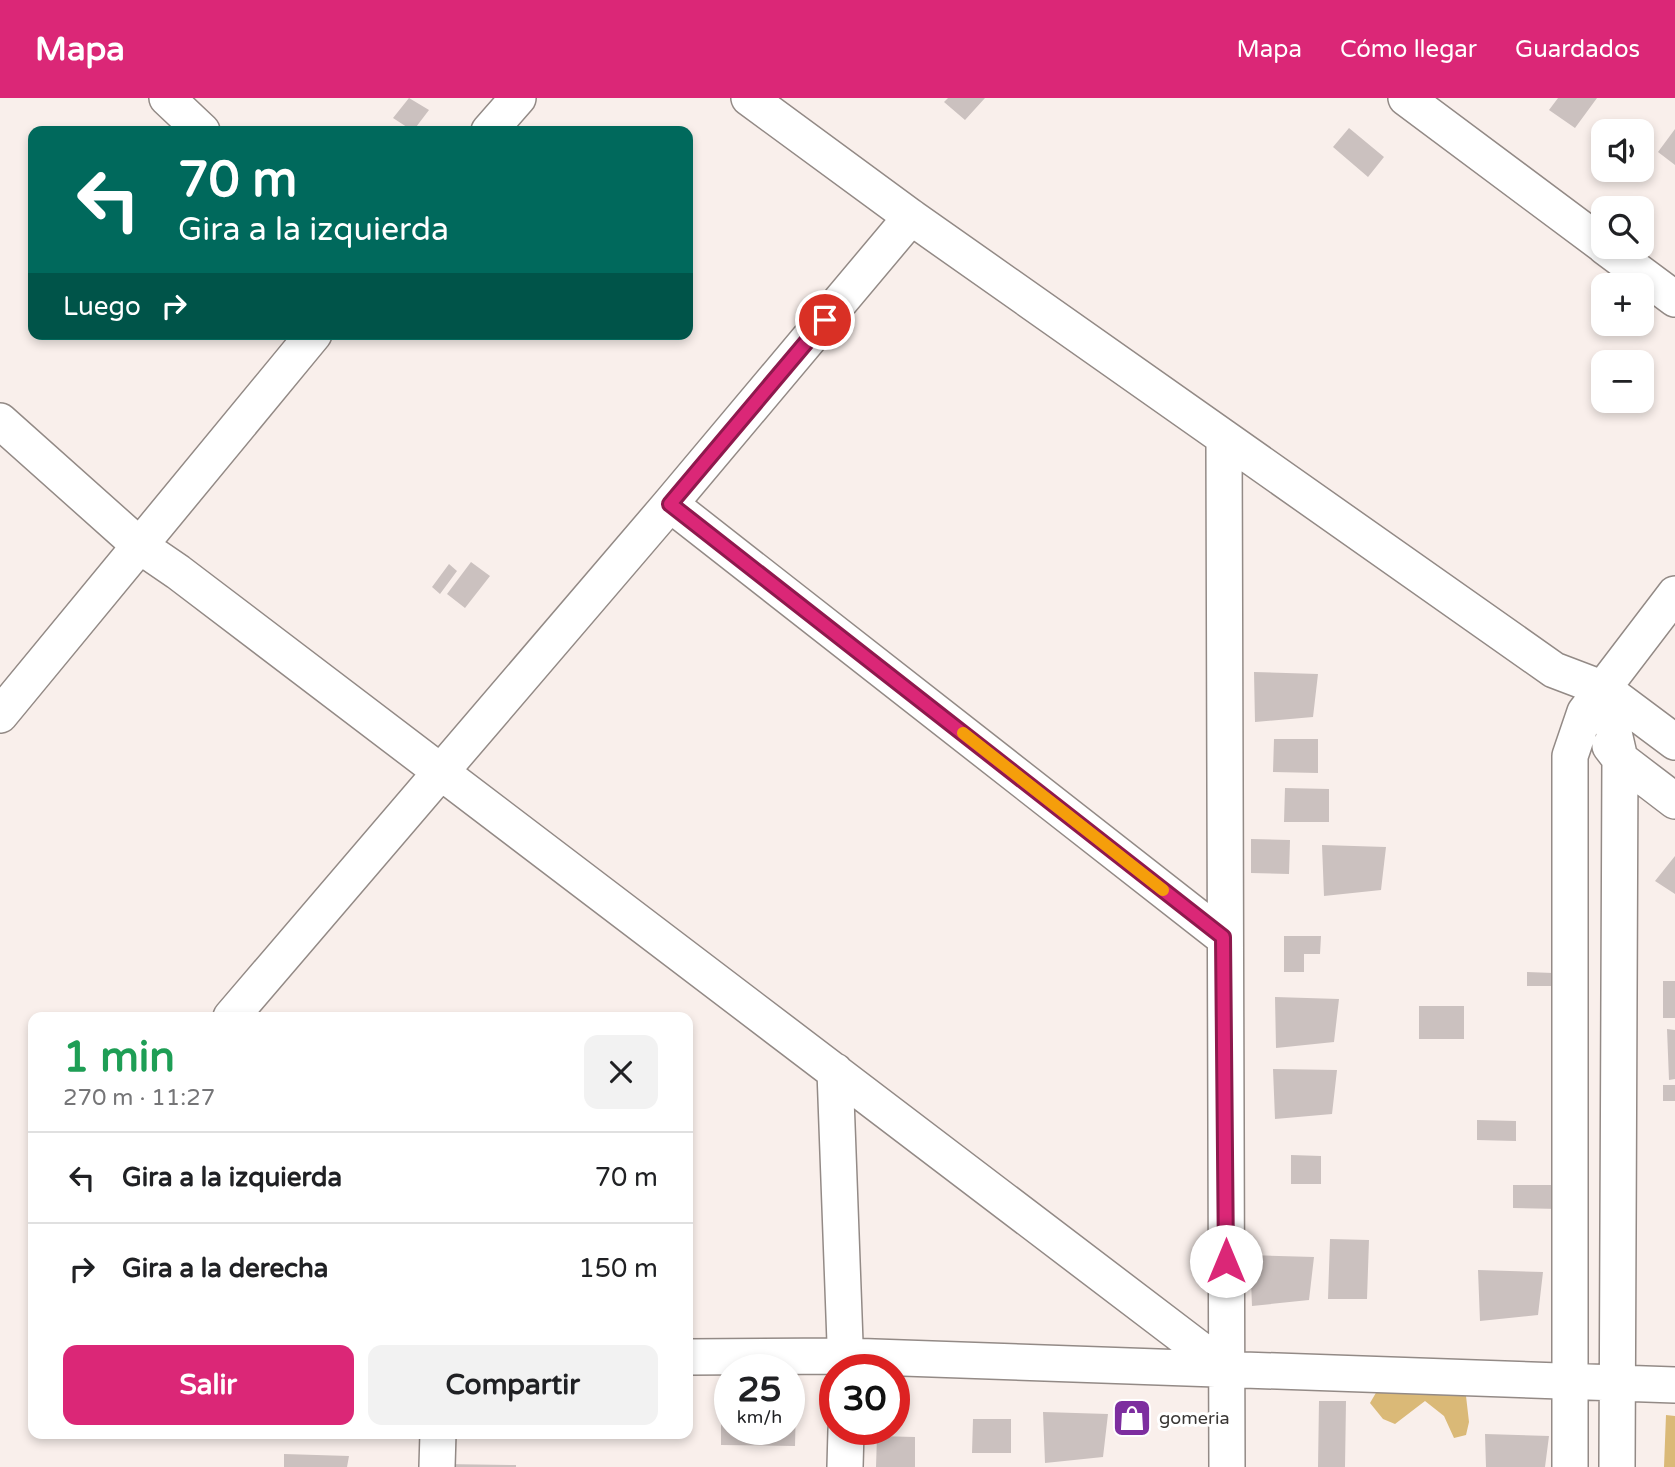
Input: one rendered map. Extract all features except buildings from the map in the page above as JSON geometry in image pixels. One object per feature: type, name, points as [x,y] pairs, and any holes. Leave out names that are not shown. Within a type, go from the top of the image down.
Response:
[{"type":"street","points":[[167,98],[197,126]]},
{"type":"street","points":[[493,126],[518,98]]},
{"type":"street","points":[[749,98],[911,217],[1595,701],[1675,742]]},
{"type":"street","points":[[1406,98],[1591,236]]},
{"type":"street","points":[[235,1012],[670,504],[911,217]]},
{"type":"street","points":[[1621,259],[1675,299]]},
{"type":"street","points":[[0,715],[309,340]]},
{"type":"street","points":[[0,421],[140,546],[1227,1370]]},
{"type":"street","points":[[1224,438],[1223,937],[1227,1467]]},
{"type":"street","points":[[670,504],[1223,937]]},
{"type":"street","points":[[1570,1467],[1570,756],[1595,701],[1675,594]]},
{"type":"street","points":[[1595,701],[1620,760],[1617,1467]]},
{"type":"street","points":[[1620,760],[1675,801]]},
{"type":"street","points":[[835,1072],[846,1354]]},
{"type":"street","points":[[693,1357],[819,1362]]},
{"type":"street","points":[[910,1364],[1227,1370],[1675,1385]]},
{"type":"street","points":[[438,1439],[438,1467]]},
{"type":"street","points":[[845,1467],[846,1445]]},
{"type":"shaded area","points":[[1455,1388],[1466,1396],[1469,1422],[1466,1435],[1454,1438],[1444,1416],[1425,1401],[1395,1424],[1383,1419],[1370,1403],[1377,1391]]},
{"type":"shaded area","points":[[1666,1415],[1675,1416],[1675,1467],[1664,1467]]},
{"type":"slow traffic","points":[[963,733],[1163,890]]},
{"type":"place","name":"gomeria","points":[[1132,1418]]},
{"type":"route","points":[[825,320],[670,504],[1223,937],[1226,1261]]}]
